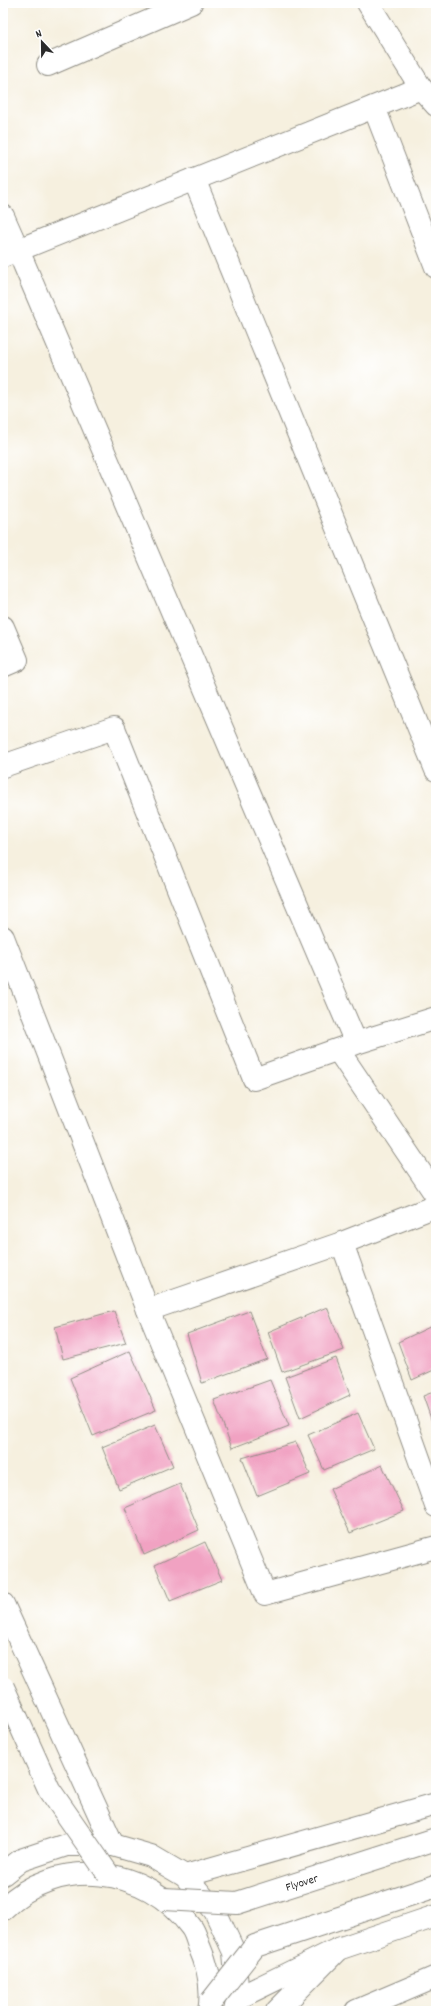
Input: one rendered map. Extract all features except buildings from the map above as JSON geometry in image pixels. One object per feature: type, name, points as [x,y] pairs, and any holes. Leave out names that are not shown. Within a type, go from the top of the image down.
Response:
[{"type":"main road","points":[[48,65],[191,3]]},
{"type":"main road","points":[[368,3],[421,88],[436,105]]},
{"type":"main road","points":[[10,253],[421,88]]},
{"type":"main road","points":[[374,107],[436,267]]},
{"type":"main road","points":[[194,179],[436,770]]},
{"type":"main road","points":[[3,216],[10,253],[347,1047],[436,1195]]},
{"type":"main road","points":[[3,627],[17,660],[3,666]]},
{"type":"main road","points":[[3,766],[114,728],[254,1078],[436,1018]]},
{"type":"main road","points":[[3,937],[148,1310],[265,1594],[436,1546]]},
{"type":"main road","points":[[148,1310],[342,1243],[436,1206]]},
{"type":"main road","points":[[342,1243],[436,1506]]},
{"type":"main road","points":[[3,1604],[113,1845]]},
{"type":"main road","points":[[3,1686],[48,1789],[108,1874]]},
{"type":"main road","points":[[185,1876],[436,1804]]},
{"type":"main road","name":"Flyover","points":[[164,1898],[237,1903],[436,1839]]},
{"type":"main road","points":[[3,1874],[22,1860],[66,1845],[113,1845],[151,1856],[185,1876],[215,1911],[234,1952],[236,2004],[338,1949],[436,1916]]},
{"type":"main road","name":"Flyover","points":[[3,1903],[34,1886],[70,1874],[108,1874],[138,1883],[164,1898],[191,1927],[207,1963],[210,2007]]},
{"type":"main road","name":"Flyover","points":[[210,2007],[255,1946],[436,1886]]},
{"type":"main road","points":[[277,2011],[338,1949]]},
{"type":"main road","points":[[356,2011],[436,1977]]}]
